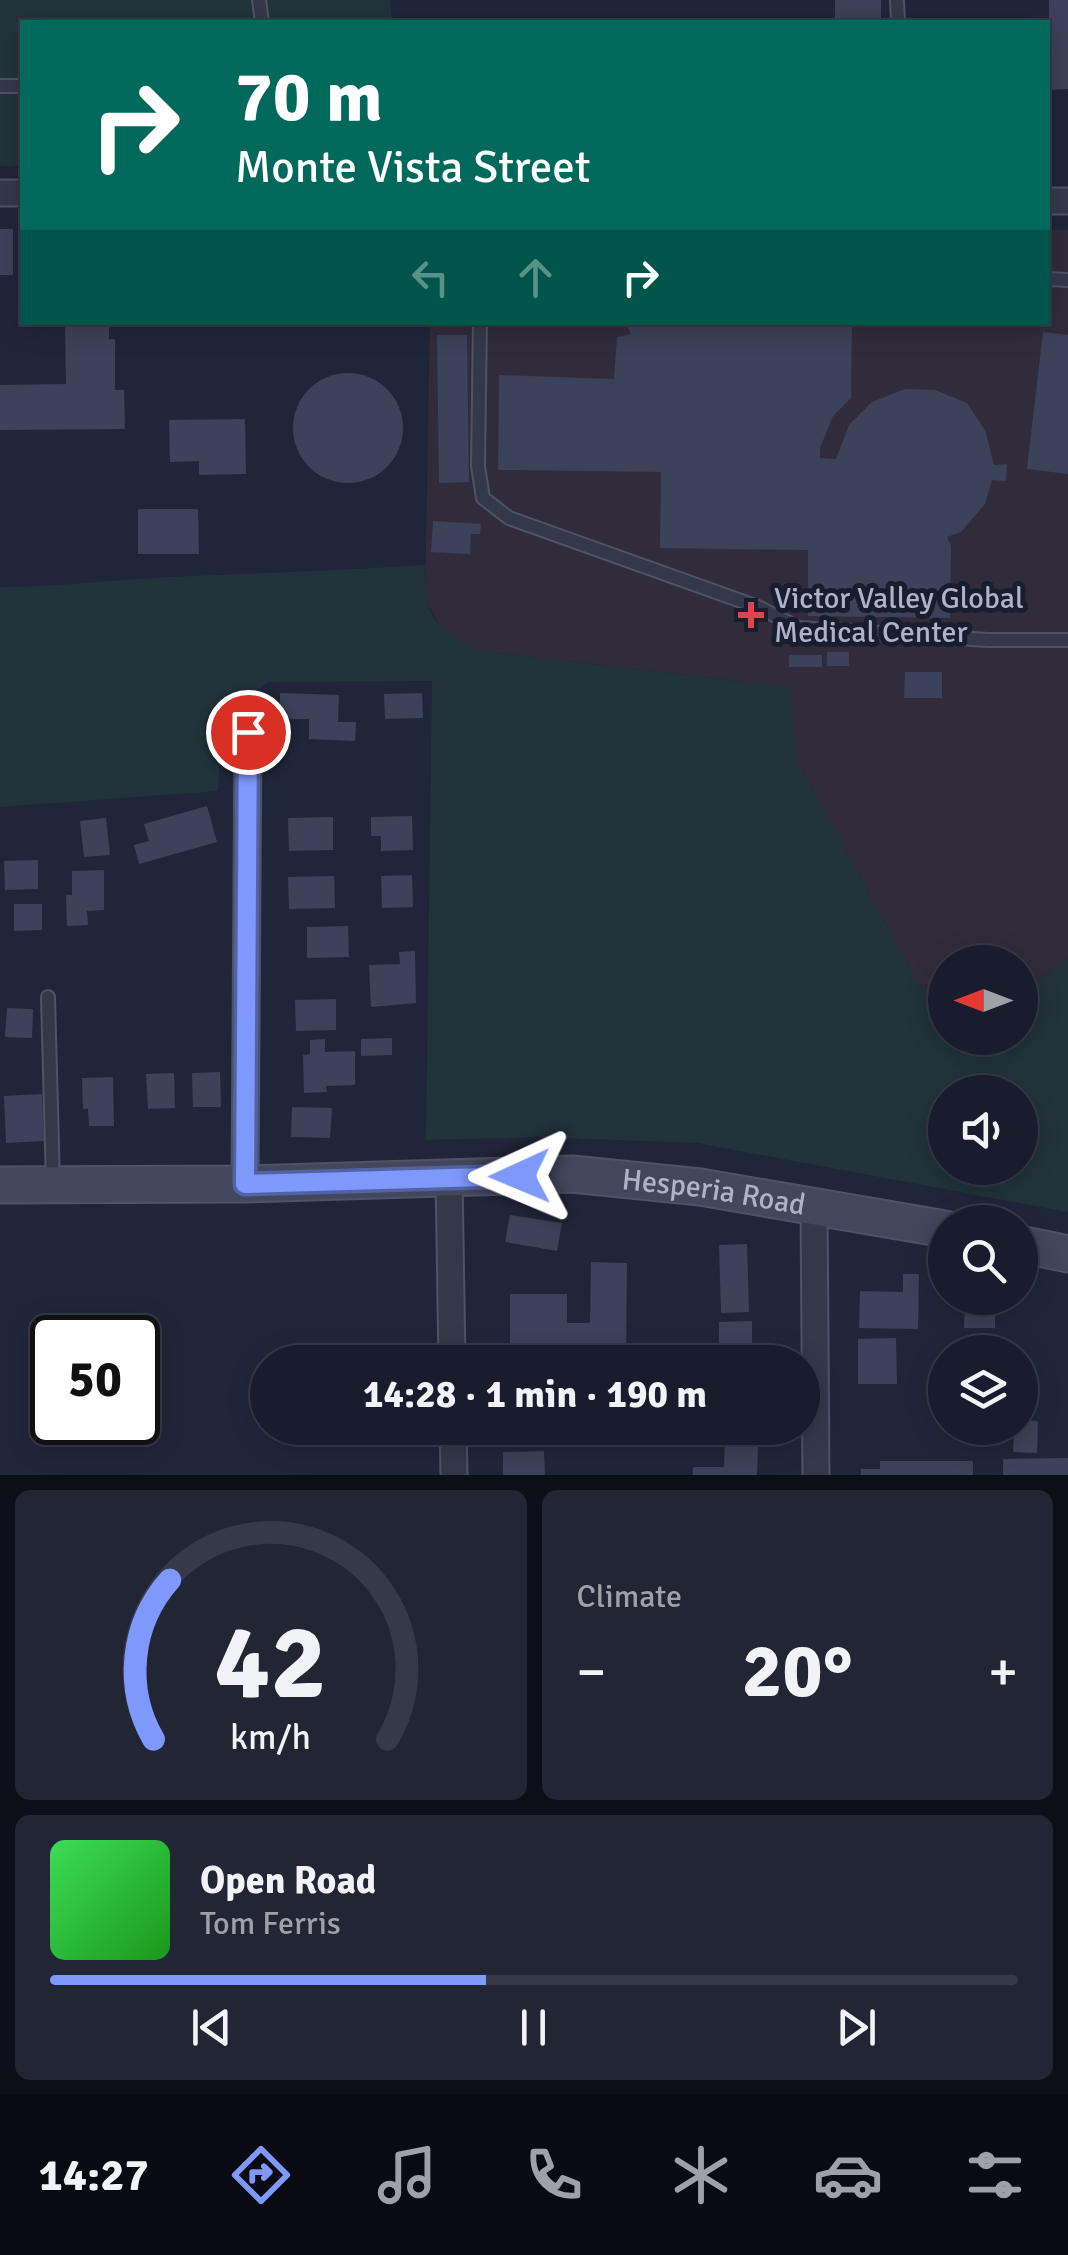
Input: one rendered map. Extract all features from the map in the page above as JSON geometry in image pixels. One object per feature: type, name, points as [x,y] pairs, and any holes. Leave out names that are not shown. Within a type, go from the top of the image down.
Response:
[{"type":"main road","name":"Hesperia Road","points":[[0,1186],[245,1184],[572,1174],[814,1204],[928,1226]]},
{"type":"main road","points":[[1038,1248],[1068,1254]]},
{"type":"street","points":[[245,1184],[248,732]]},
{"type":"street","points":[[449,1177],[452,1345]]},
{"type":"street","points":[[814,1204],[816,1475]]},
{"type":"street","points":[[453,1445],[454,1475]]},
{"type":"lane","points":[[480,325],[478,466],[483,498],[509,518],[758,607],[798,628],[988,640],[1068,640]]},
{"type":"lane","points":[[48,997],[53,1185]]},
{"type":"shaded area","points":[[0,0],[390,0],[392,20],[20,20],[20,166],[0,166]]},
{"type":"shaded area","name":"Victor Valley Global Medical Center","points":[[1050,230],[1068,230],[1068,958],[1038,979],[1038,945],[928,945],[928,988],[919,985],[795,757],[790,687],[479,651],[443,632],[425,598],[430,325],[1050,325]]},
{"type":"shaded area","points":[[425,565],[427,597],[435,619],[451,635],[479,651],[791,687],[795,757],[919,985],[928,988],[928,1055],[1038,1055],[1038,979],[1068,958],[1068,1212],[697,1143],[537,1137],[426,1140],[432,681],[267,682],[221,726],[218,791],[0,807],[0,587]]},
{"type":"building","points":[[835,0],[881,0],[881,20],[835,20]]},
{"type":"building","points":[[1049,0],[1068,0],[1068,89],[1050,90]]},
{"type":"building","points":[[0,229],[13,229],[13,275],[0,275]]},
{"type":"building","points":[[65,325],[109,325],[109,339],[115,339],[115,390],[124,390],[125,429],[0,430],[0,385],[66,384]]},
{"type":"building","points":[[626,325],[852,325],[851,398],[833,416],[820,458],[836,459],[849,425],[872,402],[905,389],[935,390],[967,403],[985,430],[994,465],[1007,464],[1006,481],[992,480],[985,504],[961,532],[947,537],[951,546],[950,618],[808,616],[808,550],[660,548],[661,472],[498,470],[499,375],[614,379],[617,337],[631,334]]},
{"type":"building","points":[[1043,332],[1068,335],[1068,474],[1027,469]]},
{"type":"building","points":[[437,335],[467,335],[469,482],[439,483]]},
{"type":"building","points":[[348,373],[369,377],[387,389],[399,407],[403,428],[399,449],[387,467],[369,479],[348,483],[327,479],[309,467],[297,449],[293,428],[297,407],[309,389],[327,377]]},
{"type":"building","points":[[245,419],[246,474],[199,475],[199,461],[170,462],[169,420]]},
{"type":"building","points":[[138,509],[198,509],[199,554],[138,554]]},
{"type":"building","points":[[433,521],[481,524],[480,534],[471,534],[470,554],[431,552]]},
{"type":"building","points":[[827,652],[849,652],[849,666],[827,666]]},
{"type":"building","points":[[789,655],[822,655],[822,667],[789,667]]},
{"type":"building","points":[[905,672],[942,672],[942,698],[904,698]]},
{"type":"building","points":[[280,693],[339,695],[338,722],[356,722],[355,741],[309,739],[309,719],[280,719]]},
{"type":"building","points":[[422,693],[423,718],[385,719],[384,694]]},
{"type":"building","points":[[207,806],[217,842],[139,864],[134,845],[149,841],[144,824]]},
{"type":"building","points":[[412,816],[413,850],[381,851],[381,836],[371,836],[371,817]]},
{"type":"building","points":[[333,817],[333,850],[289,851],[288,818]]},
{"type":"building","points":[[106,818],[110,855],[84,857],[80,821]]},
{"type":"building","points":[[38,860],[38,889],[5,890],[4,861]]},
{"type":"building","points":[[104,870],[104,910],[87,911],[88,925],[67,926],[66,895],[72,895],[72,871]]},
{"type":"building","points":[[412,875],[413,907],[382,908],[381,876]]},
{"type":"building","points":[[334,876],[335,908],[289,909],[288,877]]},
{"type":"building","points":[[14,904],[42,904],[42,930],[14,931]]},
{"type":"building","points":[[348,926],[349,957],[307,958],[307,927]]},
{"type":"building","points":[[415,951],[416,1003],[371,1007],[369,965],[400,964],[399,952]]},
{"type":"building","points":[[336,999],[336,1030],[296,1031],[295,1000]]},
{"type":"building","points":[[7,1008],[33,1009],[32,1038],[5,1037]]},
{"type":"building","points":[[392,1038],[392,1055],[361,1056],[361,1039]]},
{"type":"building","points":[[325,1039],[325,1052],[355,1051],[355,1085],[326,1086],[327,1092],[304,1093],[303,1055],[310,1054],[310,1040]]},
{"type":"building","points":[[220,1072],[221,1107],[193,1107],[192,1073]]},
{"type":"building","points":[[174,1073],[175,1108],[148,1109],[146,1074]]},
{"type":"building","points":[[113,1077],[114,1126],[89,1126],[88,1109],[83,1109],[82,1078]]},
{"type":"building","points":[[42,1094],[44,1141],[6,1143],[4,1096]]},
{"type":"building","points":[[292,1107],[332,1108],[330,1138],[291,1137]]},
{"type":"building","points":[[510,1215],[562,1223],[557,1251],[505,1242]]},
{"type":"building","points":[[747,1244],[749,1312],[721,1313],[719,1245]]},
{"type":"building","points":[[591,1262],[627,1263],[626,1345],[510,1345],[510,1294],[567,1294],[567,1323],[590,1323]]},
{"type":"building","points":[[903,1274],[919,1274],[918,1329],[859,1328],[860,1291],[903,1292]]},
{"type":"building","points":[[964,1315],[995,1315],[995,1328],[964,1328]]},
{"type":"building","points":[[752,1321],[752,1345],[719,1345],[719,1322]]},
{"type":"building","points":[[896,1338],[897,1384],[858,1384],[858,1339]]},
{"type":"building","points":[[725,1445],[758,1447],[757,1475],[693,1475],[693,1467],[724,1467]]},
{"type":"building","points":[[1013,1445],[1037,1445],[1037,1453],[1013,1452]]},
{"type":"building","points":[[544,1451],[545,1475],[503,1475],[503,1452]]},
{"type":"building","points":[[1068,1458],[1068,1475],[1003,1475],[1003,1459]]},
{"type":"building","points":[[880,1461],[973,1461],[973,1475],[861,1475],[861,1469],[880,1469]]},
{"type":"place","name":"Victor Valley Global Medical Center","points":[[751,615]]},
{"type":"route","points":[[248,732],[245,1184],[520,1176]]}]
